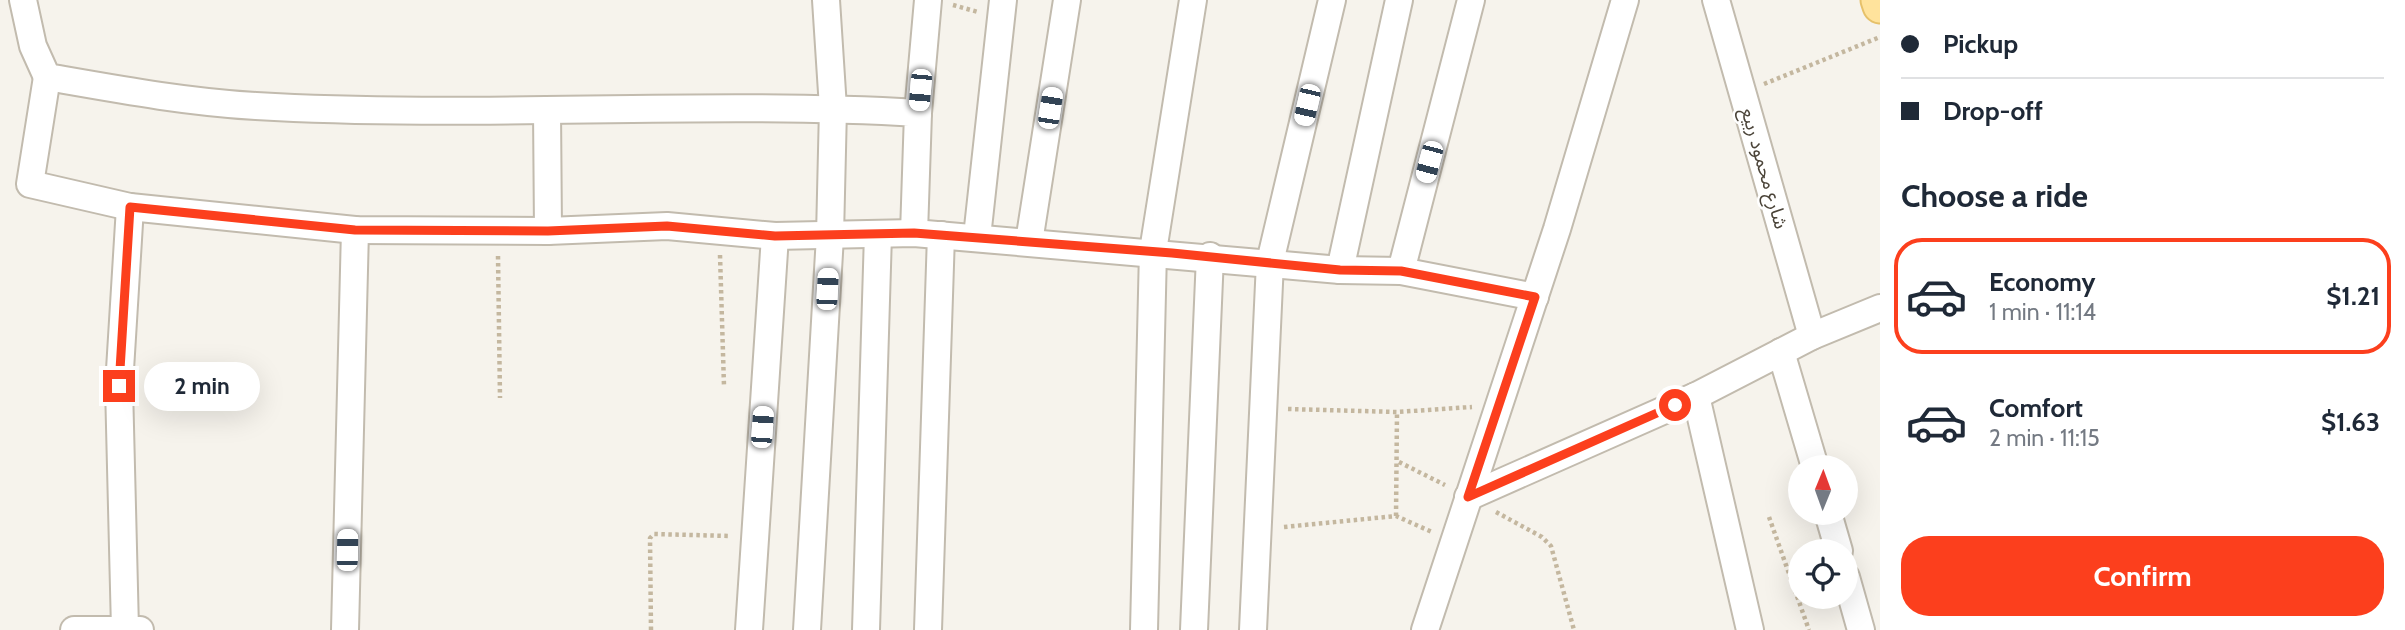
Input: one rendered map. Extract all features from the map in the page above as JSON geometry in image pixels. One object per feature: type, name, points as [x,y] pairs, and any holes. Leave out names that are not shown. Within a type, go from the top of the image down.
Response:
[{"type":"main road","points":[[1878,0],[1880,6]]},
{"type":"street","points":[[23,0],[33,46],[47,78],[30,184],[130,207],[355,230],[548,231],[667,226],[775,236],[914,233],[977,237],[1210,256],[1340,270],[1401,271],[1535,297]]},
{"type":"street","points":[[807,630],[830,236],[833,108],[826,0]]},
{"type":"street","points":[[1029,242],[1067,0]]},
{"type":"street","points":[[1144,630],[1153,251],[1193,0]]},
{"type":"street","points":[[1253,630],[1270,262],[1332,0]]},
{"type":"street","points":[[1340,270],[1399,0]]},
{"type":"street","points":[[1401,271],[1471,0]]},
{"type":"street","points":[[1430,625],[1497,406],[1535,297],[1625,0]]},
{"type":"street","name":"شارع محمود ربيع","points":[[1716,0],[1812,336]]},
{"type":"street","points":[[914,233],[918,113],[935,1]]},
{"type":"street","points":[[977,237],[1002,9]]},
{"type":"street","points":[[47,78],[204,102],[259,106],[547,110],[833,108],[918,113]]},
{"type":"street","points":[[547,110],[548,231]]},
{"type":"street","points":[[125,629],[119,386],[130,207]]},
{"type":"street","points":[[345,630],[355,230]]},
{"type":"street","points":[[866,630],[878,234]]},
{"type":"street","points":[[928,630],[941,235]]},
{"type":"street","points":[[749,630],[775,236]]},
{"type":"street","points":[[1194,630],[1210,256]]},
{"type":"street","points":[[1468,497],[1696,396],[1812,336],[1878,314]]},
{"type":"street","points":[[1781,352],[1811,455]]},
{"type":"street","points":[[1696,396],[1750,630]]},
{"type":"street","points":[[1855,609],[1861,630]]},
{"type":"street","points":[[74,630],[140,630]]},
{"type":"path","points":[[935,1],[1002,9]]},
{"type":"path","points":[[1744,92],[1880,37]]},
{"type":"path","points":[[720,230],[724,386]]},
{"type":"path","points":[[498,231],[500,398]]},
{"type":"path","points":[[1263,409],[1398,412],[1497,406]]},
{"type":"path","points":[[1396,516],[1398,412]]},
{"type":"path","points":[[1399,462],[1542,537],[1551,546],[1574,630]]},
{"type":"path","points":[[1258,530],[1396,516],[1454,543]]},
{"type":"path","points":[[1769,517],[1808,630]]},
{"type":"path","points":[[651,630],[649,544],[654,534],[755,537]]},
{"type":"route","points":[[119,386],[130,207],[355,230],[548,231],[667,226],[775,236],[914,233],[977,237],[1340,270],[1401,271],[1535,297],[1468,497],[1675,405]]}]
